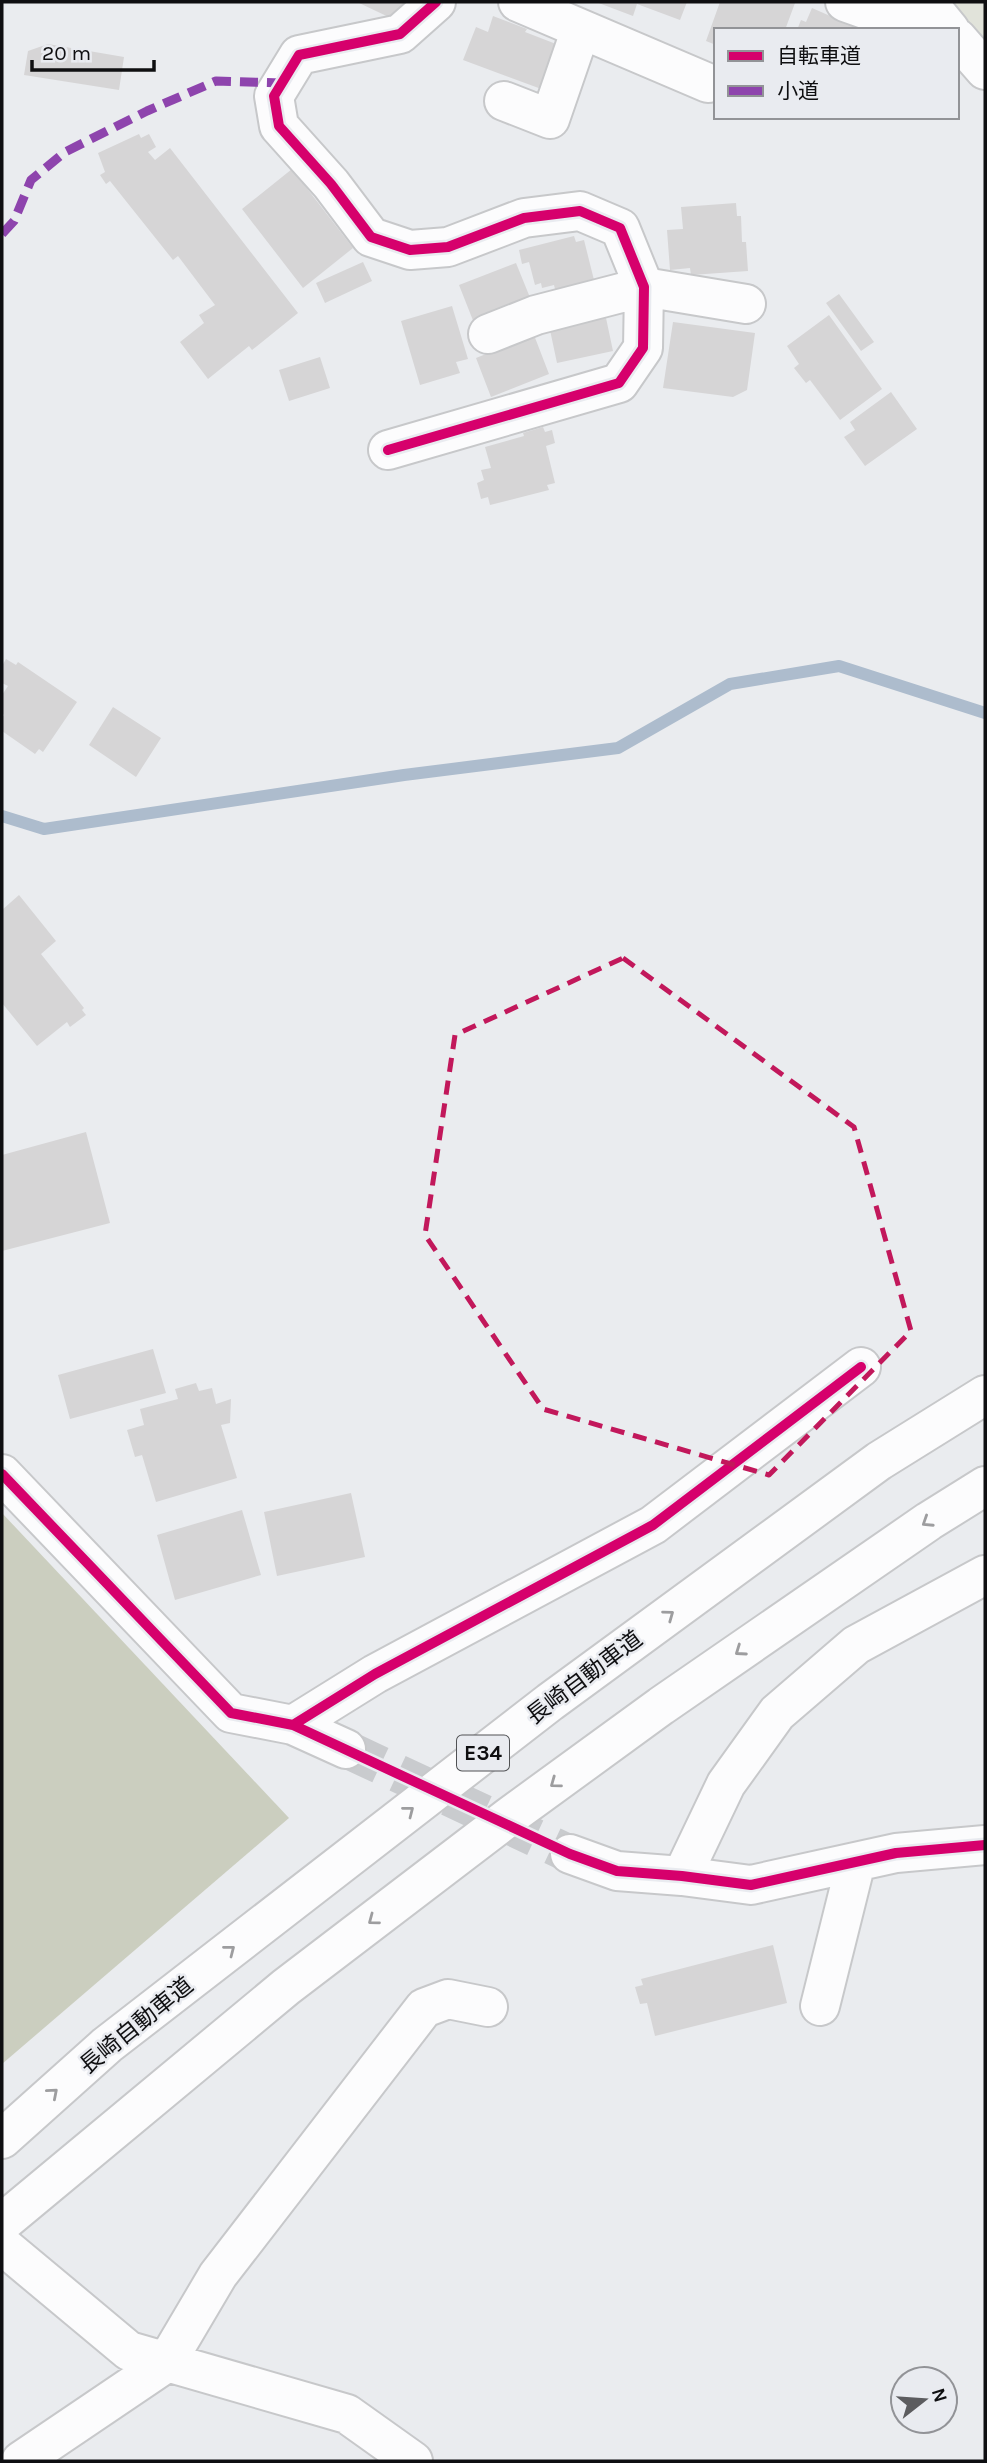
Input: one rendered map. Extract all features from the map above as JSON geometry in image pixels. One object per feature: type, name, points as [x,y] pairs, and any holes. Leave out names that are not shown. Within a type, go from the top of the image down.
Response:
[{"type":"main road","points":[[388,450],[619,383],[643,348],[644,288],[620,228],[580,211],[524,218],[448,247],[410,250],[371,237],[331,184],[279,126],[274,96],[299,55],[400,34],[436,2]]},
{"type":"main road","points":[[518,2],[708,83]]},
{"type":"main road","points":[[845,2],[876,13],[938,13]]},
{"type":"main road","points":[[505,101],[551,118],[581,29]]},
{"type":"main road","points":[[959,40],[985,70]]},
{"type":"main road","points":[[488,334],[536,314],[644,288],[746,304]]},
{"type":"main road","points":[[293,1725],[375,1674],[653,1525],[861,1367]]},
{"type":"main road","name":"長崎自動車道","points":[[2,2138],[107,2045],[550,1702],[879,1461],[985,1395]]},
{"type":"main road","points":[[2,1474],[231,1713],[293,1725],[346,1749]]},
{"type":"main road","points":[[2,2223],[286,1987],[510,1816],[661,1706],[929,1521],[985,1486]]},
{"type":"main road","points":[[682,1876],[726,1784],[777,1713],[856,1645],[985,1574]]},
{"type":"main road","points":[[570,1854],[617,1871],[751,1885],[896,1853],[985,1845]]},
{"type":"main road","points":[[820,2006],[856,1862]]},
{"type":"main road","points":[[21,2461],[166,2363],[218,2275],[424,2008],[448,1999],[488,2007]]},
{"type":"main road","points":[[2,2245],[129,2351],[347,2414],[413,2461]]},
{"type":"highlighted area","points":[[623,958],[854,1127],[911,1331],[769,1475],[543,1409],[425,1235],[455,1035]]},
{"type":"shaded area","points":[[949,2],[985,2],[985,64]]},
{"type":"green space","points":[[2,1513],[289,1818],[2,2064]]},
{"type":"building","points":[[357,2],[404,2],[395,20]]},
{"type":"building","points":[[596,2],[687,2],[680,20],[637,4],[633,16]]},
{"type":"building","points":[[720,2],[795,3],[786,28],[714,28],[714,44],[706,41]]},
{"type":"building","points":[[812,8],[857,28],[798,28],[801,20],[806,22]]},
{"type":"building","points":[[493,16],[569,49],[544,90],[463,60],[476,27],[488,32]]},
{"type":"building","points":[[48,44],[124,57],[119,90],[24,75],[28,51]]},
{"type":"building","points":[[139,134],[141,138],[149,134],[156,147],[148,152],[155,160],[170,148],[298,313],[252,350],[249,346],[208,379],[180,342],[204,323],[199,315],[215,305],[178,256],[173,260],[110,181],[106,184],[100,175],[105,172],[98,153]]},
{"type":"building","points":[[292,169],[353,248],[303,288],[242,209]]},
{"type":"building","points":[[736,203],[737,216],[741,216],[742,242],[746,242],[748,271],[691,275],[690,268],[670,270],[667,230],[683,229],[681,207]]},
{"type":"building","points":[[574,236],[576,242],[584,240],[595,284],[556,293],[554,285],[542,288],[541,283],[535,285],[529,262],[522,264],[519,250]]},
{"type":"building","points":[[363,262],[372,281],[325,303],[316,283]]},
{"type":"building","points":[[516,263],[531,300],[474,323],[459,285]]},
{"type":"building","points":[[839,294],[874,342],[861,351],[826,303]]},
{"type":"building","points":[[452,306],[468,359],[456,362],[460,373],[420,385],[401,321]]},
{"type":"building","points":[[829,315],[882,389],[840,420],[810,380],[806,383],[794,368],[799,364],[787,346]]},
{"type":"building","points":[[606,318],[613,351],[557,363],[550,330]]},
{"type":"building","points":[[673,322],[755,333],[747,390],[733,397],[663,388]]},
{"type":"building","points":[[534,335],[549,374],[491,397],[476,358]]},
{"type":"building","points":[[320,357],[330,388],[289,401],[279,370]]},
{"type":"building","points":[[891,392],[917,429],[865,466],[844,437],[855,430],[850,422]]},
{"type":"building","points":[[543,427],[545,432],[552,430],[555,443],[546,446],[555,483],[547,485],[549,490],[490,505],[488,497],[481,499],[477,483],[484,480],[481,470],[491,468],[485,447],[524,436],[523,433]]},
{"type":"building","points":[[6,659],[16,665],[18,662],[77,702],[43,752],[39,749],[35,754],[2,731],[2,695],[8,686],[2,683],[2,666]]},
{"type":"building","points":[[113,707],[161,738],[136,777],[89,745]]},
{"type":"building","points":[[19,895],[56,941],[41,954],[84,1008],[82,1010],[86,1015],[70,1027],[67,1022],[37,1046],[2,1003],[2,910]]},
{"type":"building","points":[[86,1132],[110,1223],[2,1251],[2,1155]]},
{"type":"building","points":[[153,1349],[166,1393],[70,1419],[58,1375]]},
{"type":"building","points":[[196,1383],[199,1391],[212,1388],[216,1404],[231,1399],[230,1423],[221,1425],[237,1478],[156,1502],[142,1455],[135,1457],[127,1430],[144,1425],[140,1409],[178,1399],[175,1389]]},
{"type":"building","points":[[351,1493],[365,1557],[277,1576],[264,1512]]},
{"type":"building","points":[[242,1510],[261,1575],[175,1600],[157,1535]]},
{"type":"building","points":[[773,1945],[787,2003],[655,2036],[647,2003],[640,2004],[635,1987],[643,1985],[641,1979]]},
{"type":"waterway","points":[[2,816],[44,829],[404,775],[618,748],[730,684],[839,666],[985,713]]},
{"type":"tunnel","points":[[346,1749],[570,1854]]},
{"type":"marked path","points":[[2,234],[14,221],[31,180],[65,152],[147,111],[216,81],[281,83]]},
{"type":"cycle path","points":[[388,450],[619,383],[643,348],[644,287],[620,228],[580,211],[524,218],[448,247],[410,250],[371,237],[331,184],[279,126],[274,96],[299,55],[400,34],[436,2]]},
{"type":"cycle path","points":[[293,1725],[375,1674],[653,1525],[861,1367]]},
{"type":"cycle path","points":[[2,1474],[231,1713],[293,1725],[570,1854],[617,1871],[751,1885],[896,1853],[985,1845]]}]
